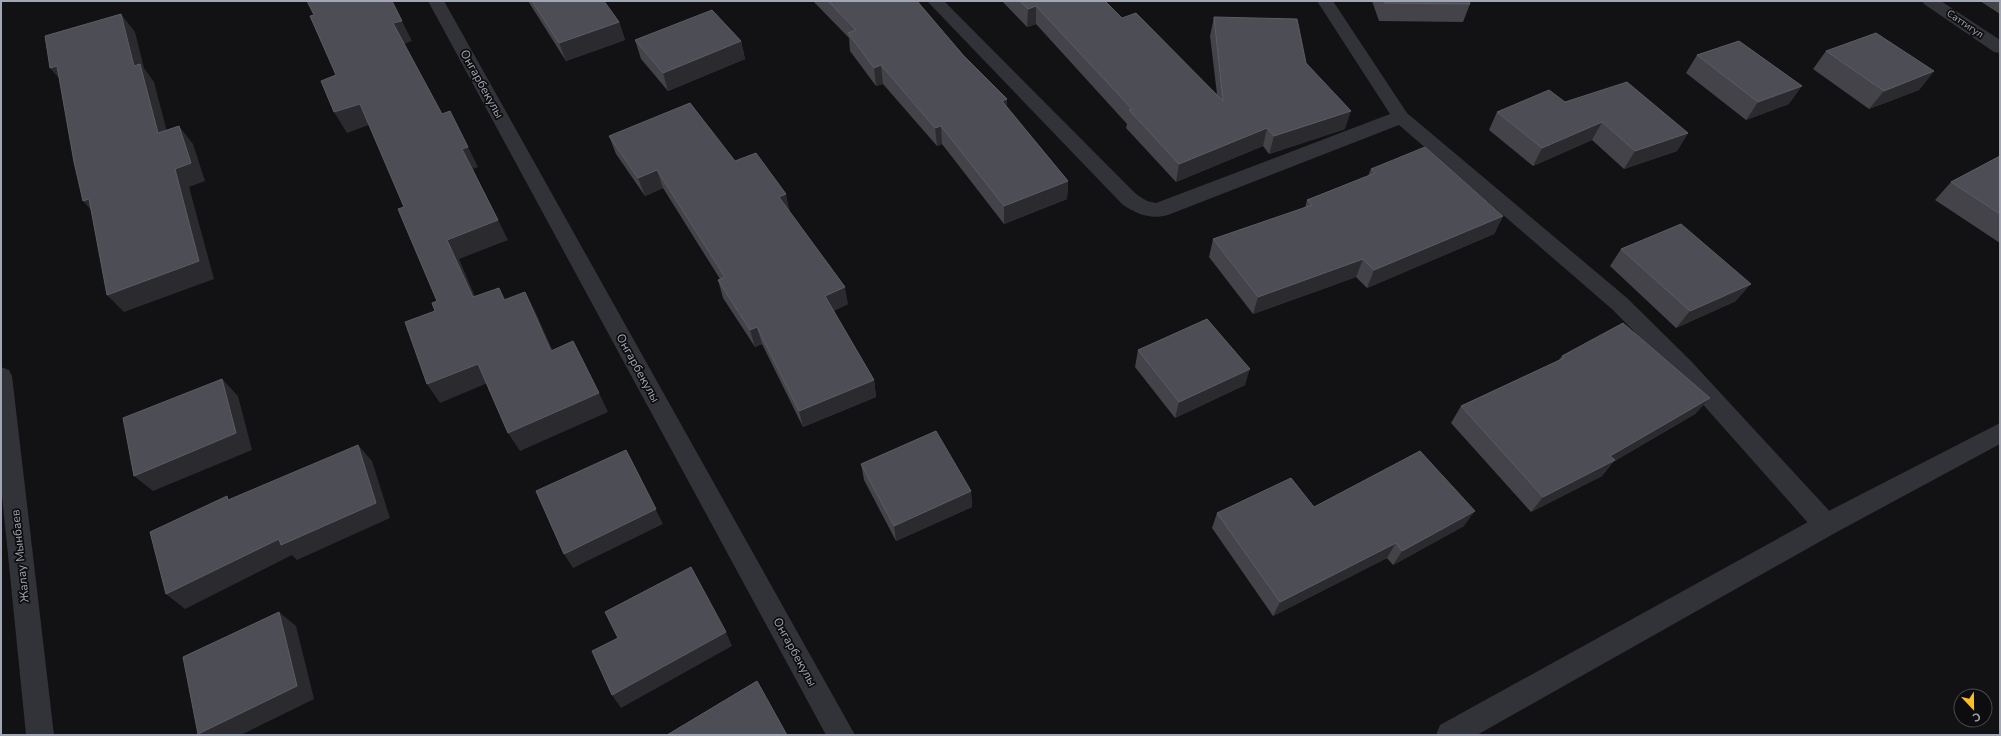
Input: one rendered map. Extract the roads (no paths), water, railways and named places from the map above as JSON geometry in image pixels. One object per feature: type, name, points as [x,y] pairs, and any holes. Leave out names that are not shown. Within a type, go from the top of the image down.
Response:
[{"type":"street","name":"Онгарбекулы","points":[[436,1],[841,735]]},
{"type":"street","points":[[935,1],[1129,199],[1139,207],[1150,211],[1161,210],[1401,117]]},
{"type":"street","points":[[1324,1],[1401,117],[1620,304],[1683,367],[1826,525]]},
{"type":"street","name":"Саттигул","points":[[1930,1],[2000,48]]},
{"type":"street","name":"Жалау Мынбаев","points":[[1,376],[40,735]]},
{"type":"street","points":[[1450,735],[1826,525],[2000,433]]}]
